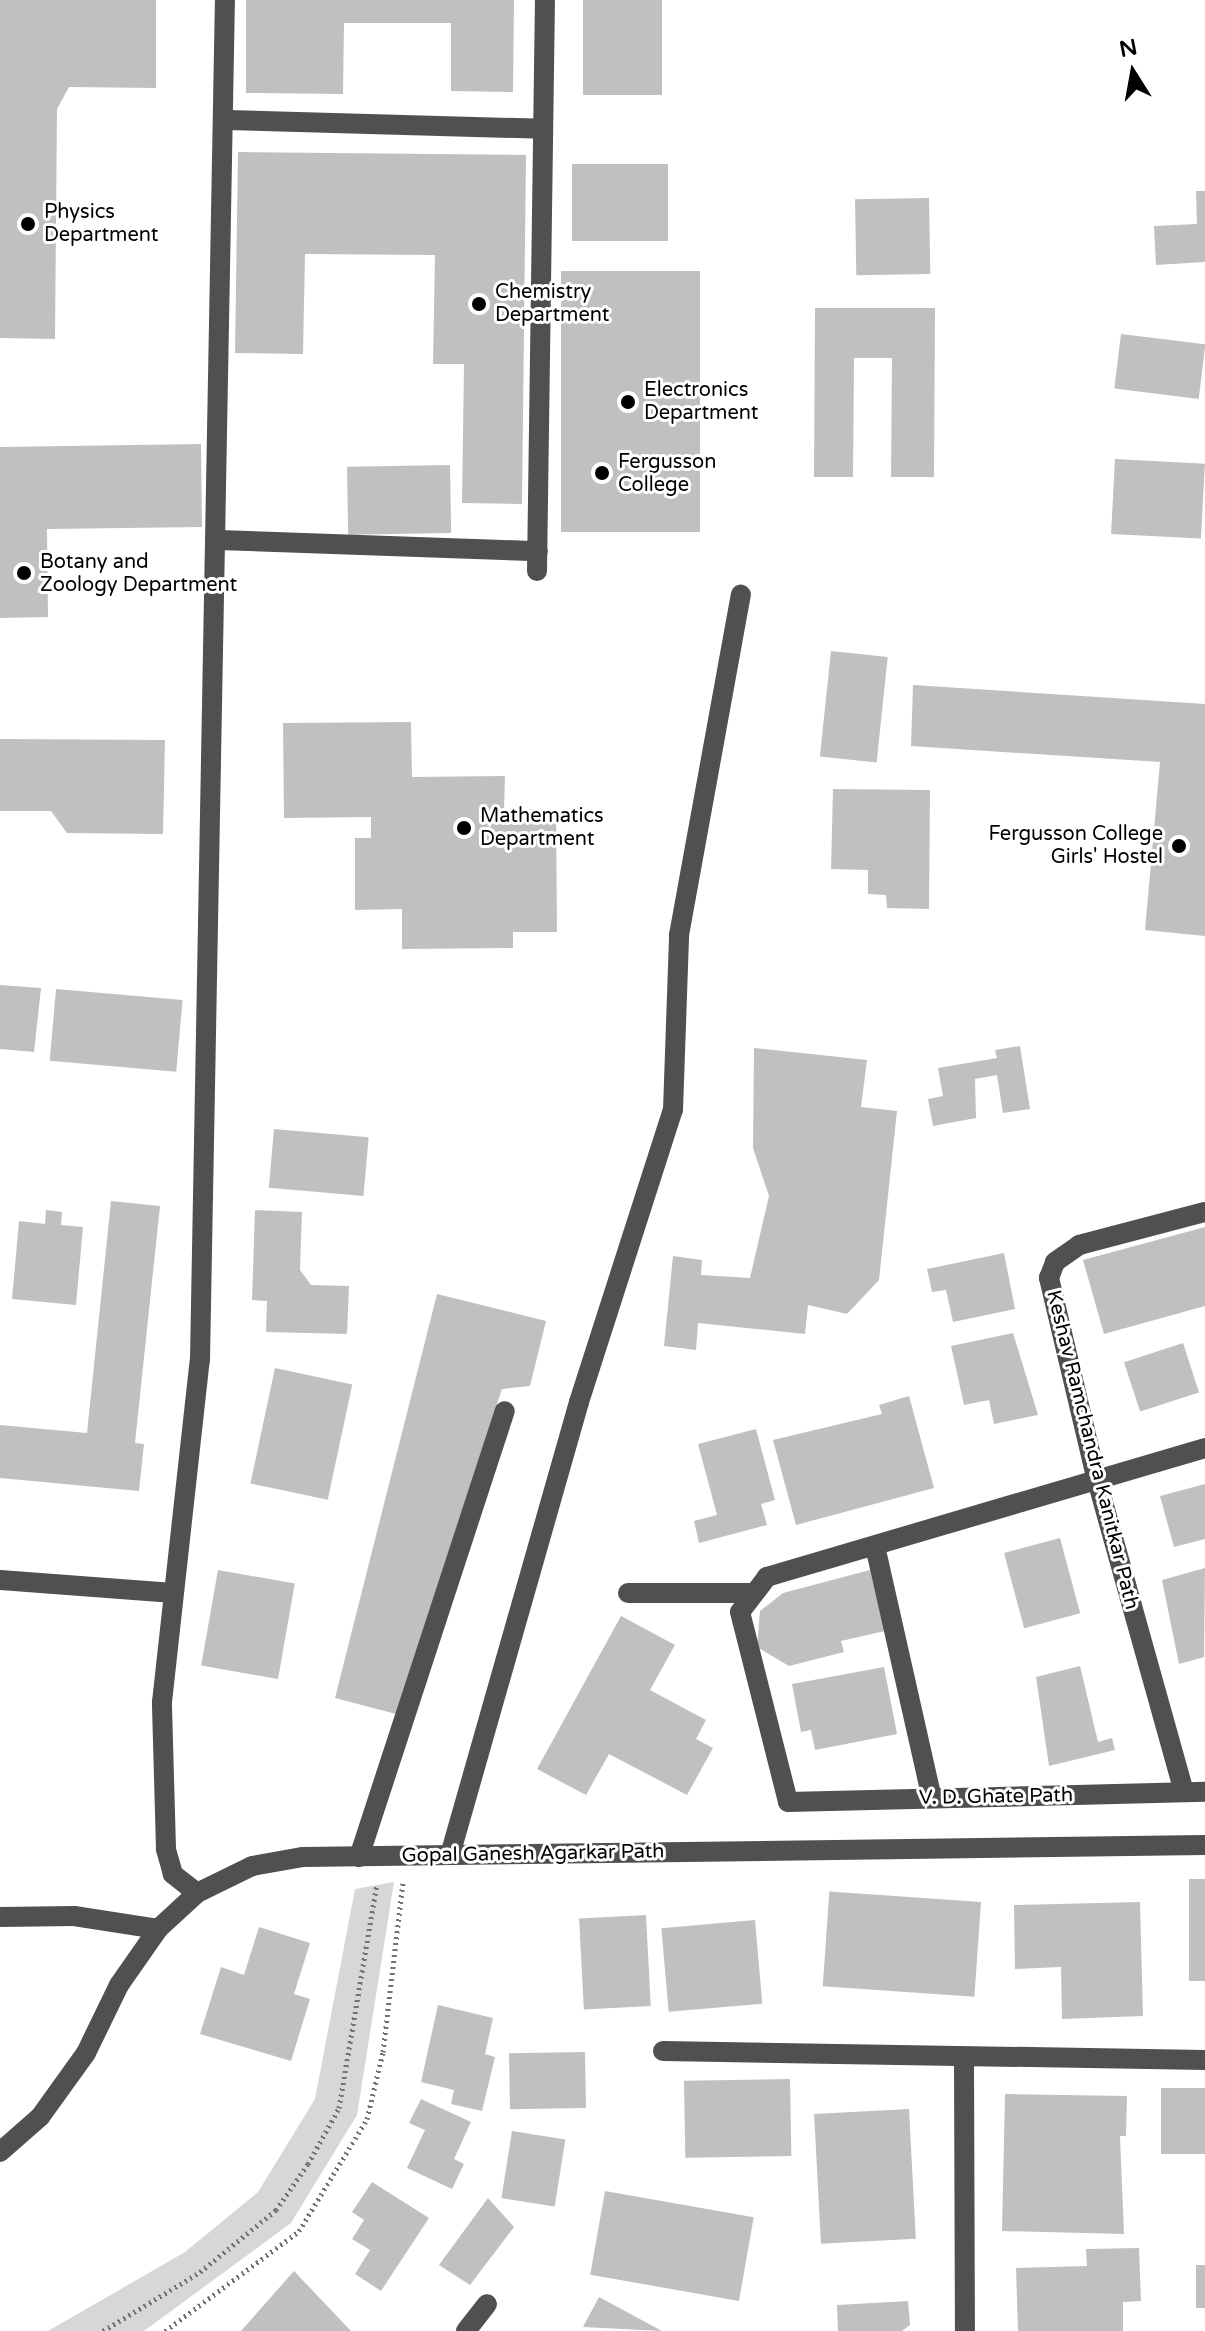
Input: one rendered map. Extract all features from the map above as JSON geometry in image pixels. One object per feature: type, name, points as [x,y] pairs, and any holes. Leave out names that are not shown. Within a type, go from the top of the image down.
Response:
[{"type":"street","points":[[197,1893],[173,1874],[166,1849],[162,1702],[200,1360],[227,120],[225,0]]},
{"type":"street","points":[[218,540],[537,561],[545,0]]},
{"type":"street","points":[[227,120],[543,129]]},
{"type":"street","points":[[450,1855],[579,1402],[673,1110],[679,935],[741,595]]},
{"type":"street","name":"Keshav Ramchandra Kanitkar Path","points":[[1195,1792],[1097,1481],[1049,1295],[1055,1262],[1079,1245],[1205,1212]]},
{"type":"street","points":[[359,1857],[505,1411]]},
{"type":"street","points":[[628,1593],[749,1593],[767,1577],[1205,1448]]},
{"type":"street","points":[[875,1546],[932,1798]]},
{"type":"street","points":[[0,1580],[174,1593]]},
{"type":"street","name":"V. D. Ghate Path","points":[[749,1593],[740,1612],[788,1802],[1195,1792]]},
{"type":"street","name":"Gopal Ganesh Agarkar Path","points":[[0,2152],[40,2117],[86,2053],[119,1985],[158,1929],[197,1893],[252,1866],[392,1856],[1205,1845]]},
{"type":"street","points":[[0,1917],[74,1916],[158,1929]]},
{"type":"street","points":[[663,2051],[964,2061],[1205,2060]]},
{"type":"street","points":[[964,2061],[965,2331]]},
{"type":"street","points":[[466,2331],[487,2304]]},
{"type":"path","points":[[103,2331],[200,2272],[254,2228],[308,2164],[339,2108],[377,1884],[392,1856]]},
{"type":"path","points":[[165,2331],[299,2231],[367,2119],[406,1891],[392,1856]]},
{"type":"shaded area","points":[[394,1882],[357,2115],[291,2223],[144,2331],[48,2331],[185,2252],[258,2192],[315,2099],[355,1889]]},
{"type":"building","name":"Physics Department","points":[[0,0],[156,0],[156,88],[69,87],[57,109],[55,339],[0,338]]},
{"type":"building","points":[[246,0],[514,0],[513,92],[451,91],[451,23],[344,23],[343,94],[246,93]]},
{"type":"building","points":[[583,0],[662,0],[662,95],[583,95]]},
{"type":"building","name":"Chemistry Department","points":[[238,152],[526,155],[522,504],[462,503],[464,364],[433,364],[435,255],[305,254],[303,354],[235,353]]},
{"type":"building","points":[[572,164],[668,164],[668,241],[572,241]]},
{"type":"building","points":[[1196,191],[1205,191],[1205,262],[1156,265],[1154,226],[1197,224]]},
{"type":"building","points":[[929,198],[930,274],[856,275],[855,199]]},
{"type":"building","name":"Electronics Department","points":[[561,271],[700,271],[700,532],[561,532]]},
{"type":"building","points":[[815,308],[935,308],[934,477],[891,477],[892,358],[854,358],[853,477],[814,477]]},
{"type":"building","points":[[1121,334],[1205,344],[1199,399],[1114,389]]},
{"type":"building","name":"Botany and Zoology Department","points":[[201,444],[202,527],[47,529],[48,617],[0,618],[0,447]]},
{"type":"building","points":[[1115,459],[1205,464],[1201,539],[1111,534]]},
{"type":"building","points":[[450,465],[451,533],[348,535],[347,467]]},
{"type":"building","points":[[831,651],[888,657],[877,762],[820,756]]},
{"type":"building","name":"Fergusson College Girls' Hostel","points":[[913,685],[1205,704],[1205,936],[1145,930],[1160,762],[911,746]]},
{"type":"building","name":"Mathematics Department","points":[[411,722],[412,777],[505,776],[504,810],[556,809],[557,932],[513,932],[513,948],[402,949],[402,909],[355,910],[355,838],[371,838],[371,817],[284,818],[283,723]]},
{"type":"building","points":[[0,739],[165,740],[163,834],[67,833],[51,811],[0,811]]},
{"type":"building","points":[[833,789],[930,790],[929,909],[887,908],[886,895],[868,894],[868,870],[831,869]]},
{"type":"building","points":[[0,985],[41,988],[34,1052],[0,1049]]},
{"type":"building","points":[[56,989],[183,1000],[176,1072],[50,1061]]},
{"type":"building","points":[[1020,1046],[1030,1109],[1003,1113],[997,1075],[975,1079],[976,1118],[933,1126],[928,1099],[943,1096],[938,1068],[997,1058],[995,1050]]},
{"type":"building","points":[[754,1048],[867,1060],[861,1107],[897,1111],[879,1280],[847,1314],[808,1305],[805,1334],[698,1323],[696,1350],[664,1346],[673,1256],[702,1260],[701,1275],[750,1278],[769,1196],[753,1148]]},
{"type":"building","points":[[274,1129],[369,1137],[363,1196],[269,1188]]},
{"type":"building","points":[[111,1201],[160,1206],[135,1443],[144,1444],[139,1491],[0,1478],[0,1425],[87,1433]]},
{"type":"building","points":[[46,1210],[62,1212],[61,1225],[83,1227],[76,1305],[12,1299],[19,1221],[45,1224]]},
{"type":"building","points":[[255,1210],[302,1212],[300,1270],[311,1285],[349,1286],[347,1334],[266,1332],[267,1301],[252,1300]]},
{"type":"building","points":[[1205,1227],[1205,1306],[1104,1334],[1083,1260]]},
{"type":"building","points":[[1004,1253],[1015,1309],[953,1322],[946,1290],[932,1292],[927,1269]]},
{"type":"building","points":[[437,1294],[546,1321],[530,1386],[502,1389],[396,1714],[335,1698]]},
{"type":"building","points":[[1013,1333],[1038,1415],[994,1424],[989,1400],[964,1405],[951,1346]]},
{"type":"building","points":[[1183,1343],[1199,1392],[1140,1412],[1124,1362]]},
{"type":"building","points":[[275,1368],[352,1384],[328,1500],[250,1483]]},
{"type":"building","points":[[909,1396],[934,1488],[796,1525],[773,1440],[882,1414],[879,1405]]},
{"type":"building","points":[[756,1429],[775,1500],[761,1504],[767,1525],[699,1543],[694,1521],[717,1515],[698,1444]]},
{"type":"building","points":[[1205,1484],[1205,1539],[1174,1547],[1160,1496]]},
{"type":"building","points":[[1060,1538],[1080,1613],[1024,1628],[1004,1553]]},
{"type":"building","points":[[1205,1568],[1204,1657],[1179,1664],[1162,1580]]},
{"type":"building","points":[[218,1570],[295,1584],[278,1679],[201,1666]]},
{"type":"building","points":[[870,1570],[885,1631],[841,1641],[844,1652],[789,1666],[757,1647],[760,1611],[783,1593]]},
{"type":"building","points":[[621,1616],[675,1645],[650,1690],[706,1720],[696,1739],[713,1748],[687,1795],[609,1754],[586,1795],[537,1769]]},
{"type":"building","points":[[1080,1666],[1098,1742],[1112,1738],[1115,1750],[1049,1766],[1036,1677]]},
{"type":"building","points":[[884,1667],[897,1734],[815,1750],[811,1730],[801,1732],[792,1684]]},
{"type":"building","points":[[1189,1879],[1205,1879],[1205,1981],[1189,1981]]},
{"type":"building","points":[[829,1891],[981,1902],[974,1997],[823,1986]]},
{"type":"building","points":[[1140,1902],[1143,2016],[1062,2019],[1061,1967],[1015,1969],[1014,1905]]},
{"type":"building","points":[[646,1915],[651,2006],[584,2009],[579,1919]]},
{"type":"building","points":[[755,1920],[762,2004],[669,2012],[661,1928]]},
{"type":"building","points":[[259,1927],[310,1943],[294,1994],[310,1999],[291,2061],[200,2034],[221,1967],[244,1975]]},
{"type":"building","points":[[438,2005],[493,2018],[485,2054],[495,2057],[482,2111],[451,2104],[454,2090],[421,2082]]},
{"type":"building","points":[[585,2052],[586,2108],[510,2109],[509,2053]]},
{"type":"building","points":[[790,2079],[791,2156],[685,2158],[684,2081]]},
{"type":"building","points":[[1161,2088],[1205,2088],[1205,2154],[1161,2154]]},
{"type":"building","points":[[1005,2094],[1127,2096],[1126,2136],[1120,2136],[1124,2234],[1002,2231]]},
{"type":"building","points":[[421,2099],[471,2122],[454,2159],[464,2164],[452,2189],[407,2168],[425,2130],[409,2123]]},
{"type":"building","points":[[909,2109],[916,2239],[821,2244],[814,2114]]},
{"type":"building","points":[[512,2131],[565,2139],[555,2207],[501,2198]]},
{"type":"building","points":[[372,2182],[429,2218],[381,2291],[355,2274],[370,2250],[352,2239],[364,2220],[352,2212]]},
{"type":"building","points":[[605,2191],[754,2217],[739,2301],[590,2275]]},
{"type":"building","points":[[488,2198],[514,2227],[470,2285],[439,2265]]},
{"type":"building","points":[[1139,2248],[1141,2301],[1123,2302],[1123,2331],[1018,2331],[1016,2268],[1087,2266],[1086,2249]]},
{"type":"building","points":[[1196,2265],[1205,2265],[1205,2308],[1196,2308]]},
{"type":"building","points":[[294,2271],[351,2331],[241,2331]]},
{"type":"building","points":[[599,2297],[662,2331],[583,2327]]},
{"type":"building","points":[[908,2301],[910,2325],[902,2331],[838,2331],[837,2305]]},
{"type":"place","name":"Physics Department","points":[[28,224]]},
{"type":"place","name":"Chemistry Department","points":[[479,304]]},
{"type":"place","name":"Electronics Department","points":[[628,402]]},
{"type":"place","name":"Fergusson College","points":[[602,473]]},
{"type":"place","name":"Botany and Zoology Department","points":[[24,573]]},
{"type":"place","name":"Mathematics Department","points":[[464,828]]},
{"type":"place","name":"Fergusson College Girls' Hostel","points":[[1179,846]]}]
